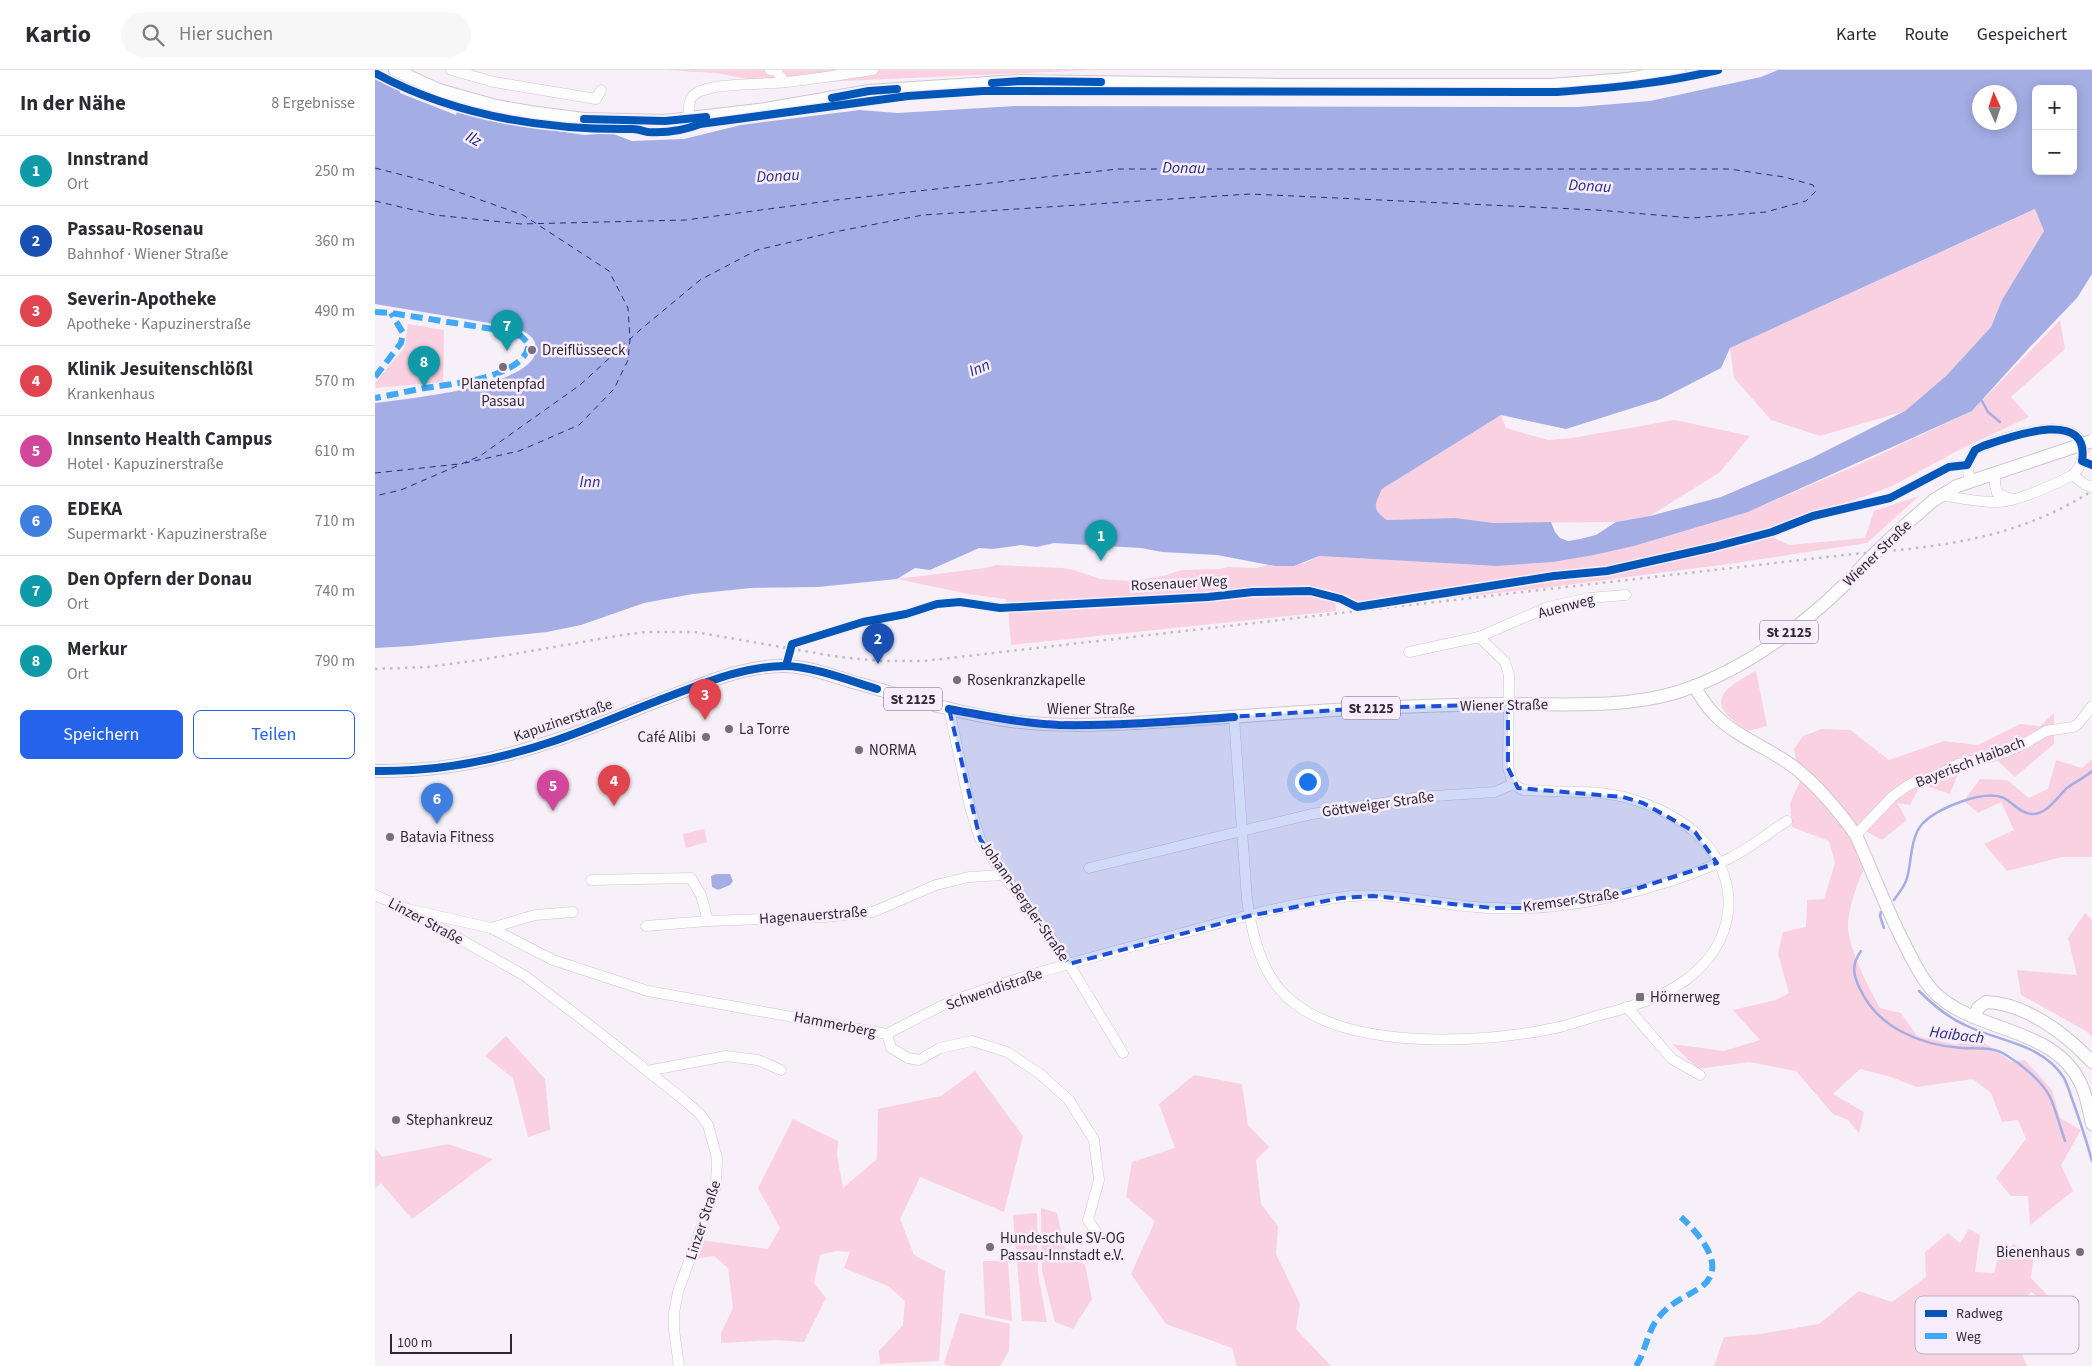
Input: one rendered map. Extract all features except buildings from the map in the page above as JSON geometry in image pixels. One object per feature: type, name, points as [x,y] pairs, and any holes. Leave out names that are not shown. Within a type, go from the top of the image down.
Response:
[{"type":"main road","points":[[395,70],[439,90],[488,104],[530,112],[584,119],[665,121],[767,109],[869,91],[1020,81],[1281,85],[1551,85],[1628,79],[1679,70]]},
{"type":"main road","name":"Wiener Straße","points":[[726,676],[759,668],[786,666],[822,673],[949,709],[1013,721],[1057,725],[1106,725],[1369,708],[1509,704],[1607,704],[1662,696],[1695,686],[1733,668],[1810,617],[1842,588],[1897,532],[1941,495],[1970,481],[2092,441]]},
{"type":"main road","name":"Kapuzinerstraße","points":[[375,770],[408,770],[450,765],[527,749],[556,740],[726,676]]},
{"type":"main road","points":[[1695,686],[1704,702],[1721,722],[1781,757],[1809,780],[1829,801],[1856,835],[1899,933],[1912,959],[1928,984],[1948,1003],[1974,1017],[2027,1036],[2059,1056],[2069,1065],[2081,1084],[2092,1124]]},
{"type":"main road","points":[[1974,1017],[1978,1008],[1986,1002],[2028,1012],[2051,1028],[2092,1062]]},
{"type":"street","points":[[451,70],[494,82],[597,99],[601,90]]},
{"type":"street","points":[[770,70],[776,71],[785,82]]},
{"type":"street","points":[[689,119],[689,103],[696,93],[712,88],[785,82],[873,70]]},
{"type":"street","points":[[1941,495],[1984,502],[2012,500],[2073,475],[2078,470],[2082,461],[2083,452],[2080,442],[2065,431],[2048,429],[2025,432],[1975,450],[1967,464],[1970,481]]},
{"type":"street","points":[[1995,473],[1997,493],[2012,500]]},
{"type":"street","points":[[2073,475],[2084,484],[2092,487]]},
{"type":"street","name":"Auenweg","points":[[1409,652],[1479,637],[1548,608],[1589,598],[1626,595]]},
{"type":"street","points":[[1234,717],[1238,793],[1243,830],[1249,916],[1260,953],[1279,989],[1311,1014],[1359,1032],[1425,1038],[1477,1038],[1555,1028],[1627,1007],[1673,988],[1698,970],[1717,948],[1727,921],[1729,896],[1725,879],[1717,863],[1709,849],[1695,832],[1669,815],[1643,803],[1623,797],[1594,793],[1523,790],[1513,784],[1508,768],[1509,675],[1505,662],[1479,637]]},
{"type":"street","name":"Bayerisch Haibach","points":[[1856,835],[1892,797],[1907,786],[1919,780],[1931,779],[1958,764],[2006,752],[2046,731],[2073,727],[2078,724],[2092,706]]},
{"type":"street","name":"Johann-Bergler-Straße","points":[[949,709],[970,807],[980,839],[1003,875],[1036,916],[1069,964],[1123,1053]]},
{"type":"street","name":"Göttweiger Straße","points":[[1243,830],[1312,814],[1420,797],[1483,793],[1502,790],[1513,784]]},
{"type":"street","name":"Kremser Straße","points":[[1249,916],[1327,900],[1364,896],[1403,898],[1493,908],[1551,906],[1620,894],[1667,881],[1730,858],[1787,821]]},
{"type":"street","points":[[1089,868],[1243,830]]},
{"type":"street","name":"Hagenauerstraße","points":[[646,926],[708,921],[824,917],[873,912],[936,885],[969,877],[1003,875]]},
{"type":"street","points":[[591,880],[691,878],[701,895],[708,921]]},
{"type":"street","name":"Linzer Straße","points":[[375,894],[407,908],[525,976],[592,1026],[701,1114],[708,1125],[717,1158],[716,1186],[678,1292],[674,1313],[679,1366]]},
{"type":"street","name":"Hammerberg","points":[[407,908],[491,928],[553,960],[648,990],[887,1034],[891,1048],[908,1058],[919,1060],[940,1048],[971,1041],[1007,1052],[1040,1074],[1069,1100],[1094,1140],[1099,1180],[1088,1220],[1099,1236]]},
{"type":"street","name":"Hammerberg","points":[[491,928],[535,916],[573,912]]},
{"type":"street","name":"Schwendistraße","points":[[887,1034],[947,1003],[1028,975],[1249,916]]},
{"type":"street","points":[[1627,1007],[1672,1059],[1700,1075]]},
{"type":"street","points":[[647,1071],[726,1056],[758,1060],[781,1070]]},
{"type":"highlighted area","points":[[1508,704],[1508,768],[1518,788],[1623,797],[1643,803],[1695,832],[1717,863],[1620,894],[1534,908],[1493,908],[1373,896],[1341,898],[1249,916],[1069,964],[980,839],[949,709],[1013,721],[1106,725],[1368,708]]},
{"type":"shaded area","points":[[666,70],[1093,70],[774,84],[716,73]]},
{"type":"shaded area","points":[[2036,209],[2044,231],[2002,300],[1991,327],[1946,376],[1905,411],[1820,436],[1771,420],[1734,378],[1730,348]]},
{"type":"shaded area","points":[[2060,320],[2065,349],[2011,397],[2029,417],[1959,450],[1892,486],[1797,522],[1774,538],[1789,545],[1865,538],[1874,511],[1919,496],[1867,543],[1736,563],[1559,586],[1364,608],[1323,592],[1303,589],[1262,590],[1182,597],[1008,604],[1005,599],[968,594],[897,579],[996,565],[1062,568],[1100,579],[1130,581],[1163,576],[1182,570],[1220,569],[1227,567],[1257,568],[1268,565],[1305,563],[1319,556],[1497,566],[1553,562],[1594,555],[1634,546],[1748,512],[1862,463],[1972,411]]},
{"type":"shaded area","points":[[408,324],[444,330],[443,382],[375,388],[375,383],[405,347]]},
{"type":"shaded area","points":[[1501,415],[1506,428],[1548,440],[1572,438],[1675,420],[1750,436],[1720,472],[1650,516],[1616,522],[1494,523],[1455,518],[1387,520],[1378,513],[1376,503],[1382,489]]},
{"type":"shaded area","points":[[1309,592],[1335,600],[1336,611],[1011,645],[1008,607]]},
{"type":"shaded area","points":[[1756,671],[1767,726],[1748,731],[1726,713],[1722,705],[1722,698],[1725,692],[1733,685]]},
{"type":"shaded area","points":[[2054,713],[2054,744],[2015,777],[1998,761],[1960,769],[1950,794],[1921,784],[1910,805],[1897,803],[1907,820],[1882,840],[1865,831],[1851,833],[1865,866],[1851,906],[1848,929],[1856,959],[1880,1008],[1901,1013],[1917,1036],[1957,1045],[1970,1033],[2012,1062],[2025,1060],[2052,1090],[2060,1118],[2081,1130],[2061,1165],[2073,1191],[2030,1225],[2028,1196],[2011,1196],[1996,1178],[2026,1139],[2018,1120],[2002,1122],[1991,1093],[1973,1079],[1917,1087],[1891,1077],[1860,1069],[1833,1094],[1864,1112],[1859,1133],[1848,1120],[1833,1114],[1796,1071],[1749,1062],[1698,1069],[1672,1044],[1724,1051],[1760,1040],[1733,1010],[1776,1000],[1789,993],[1778,954],[1783,932],[1806,927],[1807,900],[1824,899],[1835,863],[1829,841],[1792,827],[1790,803],[1800,782],[1794,749],[1803,736],[1822,729],[1850,730],[1889,760],[1944,741],[1978,745],[2020,724],[2040,726]]},
{"type":"shaded area","points":[[2092,759],[2092,857],[2062,857],[2007,871],[1984,844],[2014,830],[2001,802],[1978,813],[1964,801],[1980,779],[2007,780],[2029,798],[2048,789],[2056,760],[2082,768]]},
{"type":"shaded area","points":[[704,829],[707,842],[686,848],[683,834]]},
{"type":"shaded area","points":[[2085,913],[2092,919],[2092,1037],[2086,1031],[2021,995],[2017,970],[2077,975],[2068,938]]},
{"type":"shaded area","points":[[506,1036],[545,1079],[550,1130],[528,1137],[513,1078],[485,1056]]},
{"type":"shaded area","points":[[975,1071],[1023,1136],[1004,1212],[920,1177],[900,1219],[914,1255],[945,1271],[939,1361],[880,1364],[879,1351],[903,1325],[905,1301],[888,1286],[844,1268],[850,1252],[836,1251],[820,1255],[814,1283],[826,1298],[804,1342],[775,1340],[721,1343],[721,1333],[733,1308],[728,1268],[714,1256],[693,1259],[700,1240],[768,1249],[780,1228],[758,1188],[793,1119],[838,1141],[837,1155],[843,1188],[877,1159],[878,1109],[941,1096]]},
{"type":"shaded area","points":[[1194,1075],[1242,1084],[1248,1125],[1269,1147],[1256,1160],[1261,1204],[1278,1226],[1276,1254],[1300,1304],[1296,1329],[1331,1366],[1237,1366],[1232,1348],[1166,1324],[1131,1274],[1155,1221],[1126,1197],[1132,1162],[1175,1148],[1159,1104]]},
{"type":"shaded area","points":[[448,1144],[493,1159],[412,1219],[381,1183],[375,1188],[375,1148],[382,1157]]},
{"type":"shaded area","points":[[1041,1208],[1057,1213],[1065,1249],[1085,1265],[1092,1299],[1073,1329],[1055,1322],[1042,1271]]},
{"type":"shaded area","points":[[1037,1213],[1038,1274],[1047,1322],[1022,1321],[1013,1215]]},
{"type":"shaded area","points":[[1969,1229],[1980,1235],[1975,1272],[1994,1273],[1999,1255],[2014,1244],[2033,1260],[2031,1278],[2048,1296],[2037,1296],[2031,1292],[2028,1296],[1915,1296],[1915,1354],[2022,1354],[2027,1366],[1714,1366],[1724,1337],[1760,1334],[1819,1324],[1859,1291],[1892,1302],[1926,1277],[1925,1252],[1948,1233],[1960,1243]]},
{"type":"shaded area","points":[[983,1261],[1008,1261],[1012,1321],[985,1315]]},
{"type":"shaded area","points":[[960,1313],[1010,1324],[1009,1351],[1000,1366],[950,1366],[944,1364]]},
{"type":"water","points":[[1778,70],[2092,70],[2092,274],[2077,298],[1972,411],[1748,512],[1634,546],[1594,555],[1553,562],[1497,566],[1319,556],[1294,566],[1275,566],[1217,555],[1162,552],[1141,548],[1054,543],[1037,547],[1021,545],[993,549],[979,548],[930,570],[915,568],[897,579],[818,587],[751,588],[693,594],[644,603],[581,625],[547,632],[375,648],[375,403],[466,389],[492,382],[515,373],[530,362],[536,349],[534,340],[531,337],[513,327],[375,304],[375,79],[400,91],[400,93],[456,115],[457,111],[502,123],[585,135],[611,133],[632,141],[684,139],[741,125],[860,110],[897,113],[1016,106],[1578,107],[1650,101],[1761,77]],"holes":[[[2035,209],[2044,231],[2002,300],[1991,327],[1946,376],[1905,411],[1812,458],[1721,497],[1650,516],[1616,522],[1596,535],[1568,541],[1560,538],[1551,522],[1494,523],[1455,518],[1387,520],[1378,513],[1376,503],[1382,489],[1501,415],[1566,429],[1661,399],[1721,368],[1730,348]]]},
{"type":"water","points":[[730,874],[733,881],[730,885],[718,890],[712,887],[711,876]]},
{"type":"waterway","name":"Haibach","points":[[1982,401],[1988,412],[2000,422]]},
{"type":"waterway","name":"Haibach","points":[[1894,900],[1906,881],[1916,835],[1923,823],[1930,817],[1962,801],[1985,796],[2004,798],[2023,812],[2037,814],[2047,809],[2067,788],[2092,771]]},
{"type":"waterway","name":"Haibach","points":[[1881,912],[1880,916],[1884,928]]},
{"type":"waterway","name":"Haibach","points":[[1861,951],[1854,965],[1856,979],[1868,1003],[1878,1014],[1889,1024],[1916,1038],[1946,1046],[1995,1050],[2012,1059],[2031,1073],[2050,1097],[2065,1141]]},
{"type":"waterway","points":[[1919,991],[1958,1022],[2032,1050],[2055,1066],[2067,1085],[2092,1161]]},
{"type":"ferry route","points":[[375,168],[430,182],[523,215],[609,271],[628,308],[630,339],[628,360],[614,389],[579,425],[519,451],[465,463]]},
{"type":"ferry route","points":[[375,201],[435,215],[521,224],[686,220],[836,200],[1118,169],[1729,169],[1784,177],[1813,185],[1816,191],[1806,201],[1766,212],[1692,218],[1597,210],[1250,194],[923,215],[834,232],[757,250],[700,280],[640,330],[580,385],[480,456],[401,490],[375,496]]},
{"type":"ferry route","points":[[375,473],[459,464]]},
{"type":"railway","points":[[375,669],[428,667],[480,660],[646,632],[695,632],[839,657],[879,661],[924,661],[1947,544],[1977,538],[2035,520],[2064,507],[2092,491]]},
{"type":"marked path","points":[[375,312],[499,330],[521,336],[529,344],[524,355],[515,365],[501,372],[468,381],[375,398]]},
{"type":"marked path","points":[[375,377],[401,343],[403,333],[391,313]]},
{"type":"marked path","points":[[1636,1366],[1652,1328],[1659,1317],[1673,1304],[1700,1288],[1708,1280],[1712,1270],[1712,1261],[1708,1251],[1695,1232],[1681,1217]]},
{"type":"cycle path","points":[[375,73],[405,88],[436,100],[500,118],[566,127],[635,129],[655,132],[681,129],[700,124],[908,96],[983,91],[1557,92],[1638,84],[1718,70]]},
{"type":"cycle path","points":[[992,83],[1020,81],[1101,82]]},
{"type":"cycle path","points":[[832,98],[869,91],[897,89]]},
{"type":"cycle path","points":[[584,119],[665,121],[706,117]]},
{"type":"cycle path","name":"Rosenauer Weg","points":[[786,666],[792,644],[863,622],[906,614],[937,604],[960,602],[1000,608],[1208,597],[1253,592],[1310,591],[1341,599],[1357,607],[1554,576],[1607,571],[1714,547],[1772,532],[1813,516],[1890,498],[1949,467],[1967,465],[1975,450],[1983,446],[2010,437],[2045,430],[2061,430],[2074,434],[2081,444],[2082,461],[2092,465]]},
{"type":"cycle path","points":[[375,771],[443,767],[511,754],[567,736],[704,683],[752,669],[785,666],[807,668],[877,689]]},
{"type":"cycle path","points":[[949,709],[1017,721],[1059,725],[1125,724],[1234,717]]},
{"type":"place","name":"Dreiflüsseeck","points":[[532,350]]},
{"type":"place","name":"Den Opfern der Donau","points":[[507,351]]},
{"type":"place","name":"Planetenpfad Passau","points":[[503,367]]},
{"type":"place","name":"Merkur","points":[[424,387]]},
{"type":"place","name":"Innstrand","points":[[1101,561]]},
{"type":"place","name":"Passau-Rosenau","points":[[878,664]]},
{"type":"place","name":"Rosenkranzkapelle","points":[[957,680]]},
{"type":"place","name":"Severin-Apotheke","points":[[705,720]]},
{"type":"place","name":"La Torre","points":[[729,729]]},
{"type":"place","name":"Café Alibi","points":[[706,737]]},
{"type":"place","name":"NORMA","points":[[859,750]]},
{"type":"place","name":"Klinik Jesuitenschlößl","points":[[614,806]]},
{"type":"place","name":"Innsento Health Campus","points":[[553,811]]},
{"type":"place","name":"EDEKA","points":[[437,824]]},
{"type":"place","name":"Batavia Fitness","points":[[390,837]]},
{"type":"place","name":"Hörnerweg","points":[[1640,997]]},
{"type":"place","name":"Stephankreuz","points":[[396,1120]]},
{"type":"place","name":"Hundeschule SV-OG Passau-Innstadt e.V.","points":[[990,1247]]},
{"type":"place","name":"Bienenhaus","points":[[2080,1252]]},
{"type":"water label","name":"Ilz","points":[[474,138]]},
{"type":"water label","name":"Donau","points":[[1184,167]]},
{"type":"water label","name":"Donau","points":[[778,175]]},
{"type":"water label","name":"Donau","points":[[1590,185]]},
{"type":"water label","name":"Inn","points":[[979,367]]},
{"type":"water label","name":"Inn","points":[[590,481]]}]
